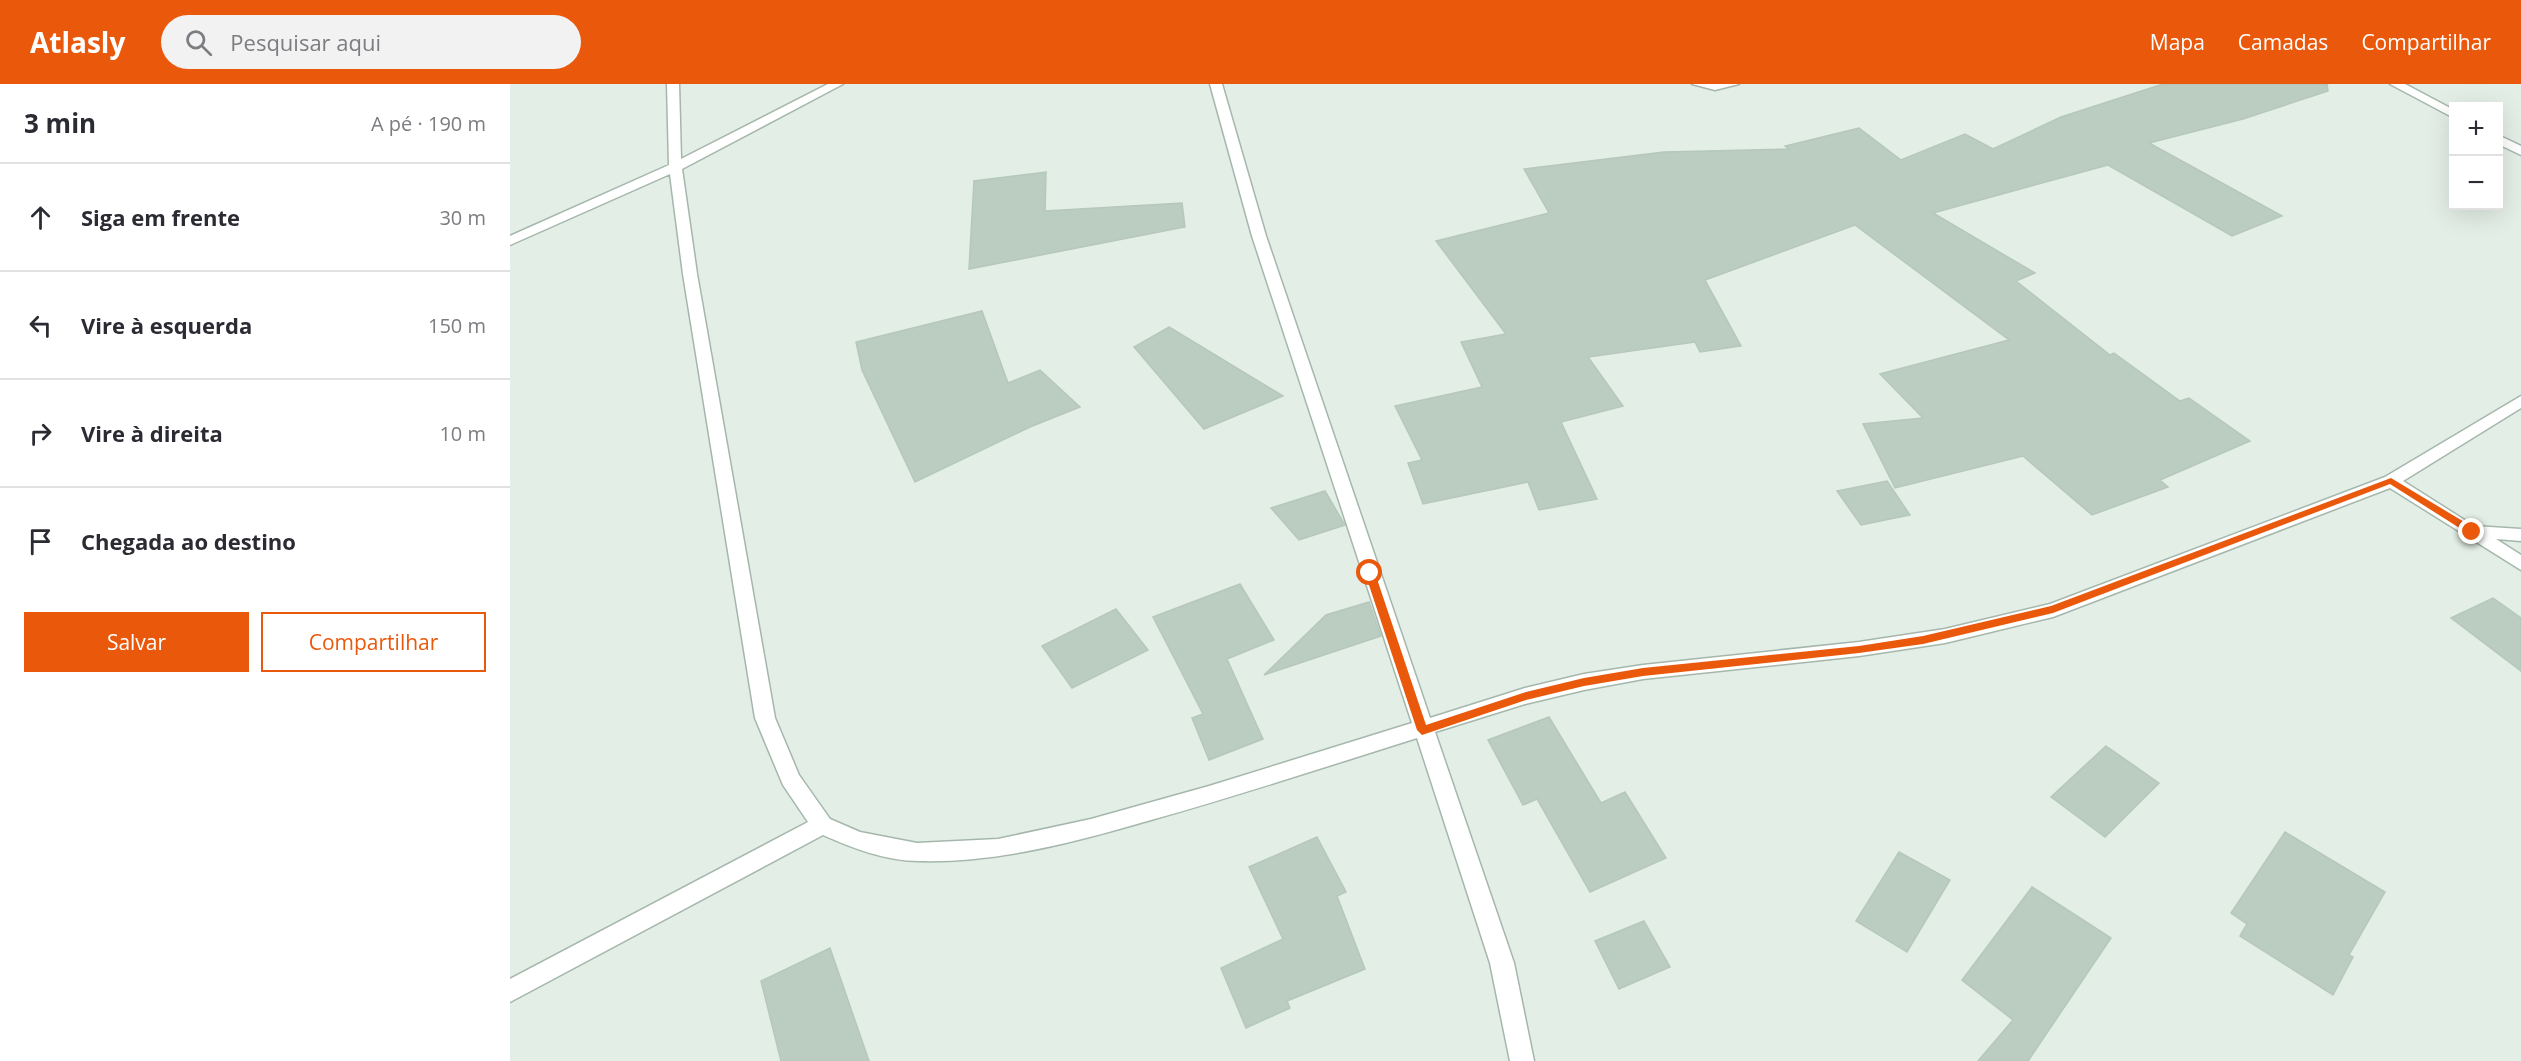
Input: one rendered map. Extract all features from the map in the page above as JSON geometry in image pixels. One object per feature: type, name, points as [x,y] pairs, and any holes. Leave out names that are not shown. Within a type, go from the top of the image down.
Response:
[{"type":"street","points":[[673,84],[675,167],[690,274],[765,718],[790,779],[822,825],[858,841],[917,852],[998,848],[1090,828],[1422,730],[1526,696],[1584,682],[1643,672],[1913,641],[1945,636],[2053,610],[2391,481],[2521,401]]},
{"type":"street","points":[[510,241],[675,167],[837,84]]},
{"type":"street","points":[[1216,84],[1258,236],[1502,963],[1522,1061]]},
{"type":"street","points":[[1698,84],[1715,87],[1733,84]]},
{"type":"street","points":[[2396,84],[2449,112]]},
{"type":"street","points":[[2503,141],[2521,151]]},
{"type":"street","points":[[2391,481],[2521,564]]},
{"type":"street","points":[[2472,532],[2521,535]]},
{"type":"street","points":[[510,991],[822,825]]},
{"type":"building","points":[[2163,84],[2327,84],[2328,91],[2243,119],[2149,143],[2282,216],[2232,236],[2108,165],[1933,213],[2035,273],[2016,281],[2110,355],[2114,353],[2180,401],[2189,398],[2250,441],[2160,480],[2168,487],[2092,515],[2023,456],[1895,488],[1863,424],[1923,418],[1880,374],[2009,340],[1855,225],[1705,280],[1741,346],[1700,352],[1695,342],[1588,357],[1623,406],[1561,422],[1597,499],[1539,510],[1528,482],[1423,504],[1408,463],[1422,460],[1395,406],[1482,387],[1461,342],[1506,334],[1436,241],[1549,213],[1524,169],[1664,152],[1789,149],[1785,146],[1859,128],[1901,160],[1965,134],[1993,149],[2061,117]]},
{"type":"building","points":[[1046,172],[1045,211],[1182,203],[1185,227],[969,269],[974,181]]},
{"type":"building","points":[[982,311],[1008,383],[1040,370],[1080,407],[1030,427],[915,482],[862,370],[856,342]]},
{"type":"building","points":[[1169,327],[1283,396],[1204,429],[1134,347]]},
{"type":"building","points":[[1887,481],[1910,515],[1861,525],[1837,491]]},
{"type":"building","points":[[1325,491],[1345,525],[1299,540],[1271,508]]},
{"type":"building","points":[[1240,584],[1274,640],[1227,659],[1263,739],[1209,760],[1192,718],[1203,714],[1153,617]]},
{"type":"building","points":[[2493,598],[2521,618],[2521,671],[2451,618]]},
{"type":"building","points":[[1369,602],[1381,636],[1264,675],[1326,615]]},
{"type":"building","points":[[1116,609],[1148,650],[1072,688],[1042,646]]},
{"type":"building","points":[[1549,717],[1601,803],[1625,792],[1666,858],[1590,892],[1537,799],[1523,805],[1488,740]]},
{"type":"building","points":[[2106,746],[2159,783],[2105,837],[2051,797]]},
{"type":"building","points":[[2285,832],[2385,892],[2349,955],[2353,957],[2333,995],[2240,936],[2247,924],[2231,913]]},
{"type":"building","points":[[1317,837],[1346,892],[1337,896],[1365,969],[1287,1001],[1290,1008],[1246,1028],[1221,968],[1283,939],[1249,867]]},
{"type":"building","points":[[1899,852],[1950,880],[1907,952],[1856,921]]},
{"type":"building","points":[[2032,887],[2111,938],[2028,1061],[1978,1061],[2013,1020],[1962,980]]},
{"type":"building","points":[[1644,921],[1670,967],[1619,989],[1595,941]]},
{"type":"building","points":[[830,948],[869,1061],[781,1061],[761,981]]},
{"type":"route","points":[[1370,573],[1422,730],[1526,696],[1584,682],[1643,672],[1859,650],[1945,636],[2053,610],[2191,555],[2391,481],[2472,532]]}]
